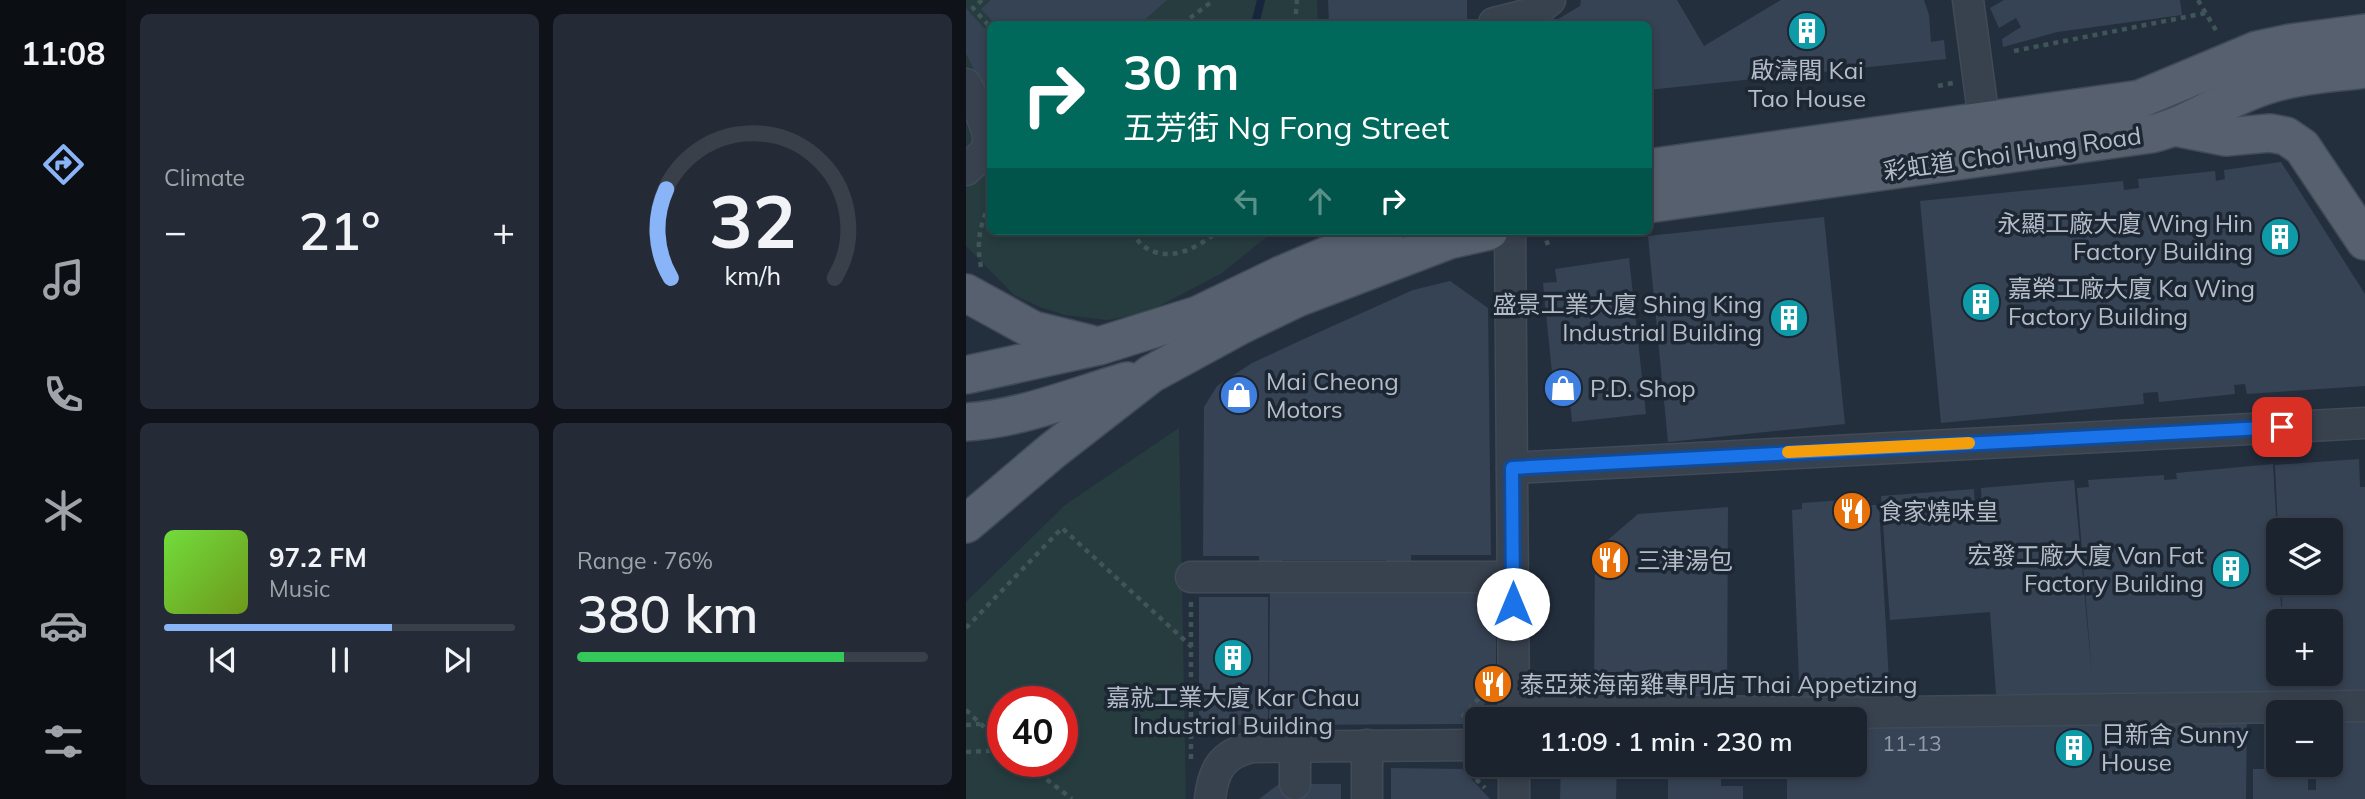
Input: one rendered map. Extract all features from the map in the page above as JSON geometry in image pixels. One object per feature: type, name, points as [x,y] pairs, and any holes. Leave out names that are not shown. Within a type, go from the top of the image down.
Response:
[{"type":"main road","name":"彩虹道 Choi Hung Road","points":[[1652,167],[2140,99],[2257,50],[2365,33]]},
{"type":"main road","name":"彩虹道 Choi Hung Road","points":[[1652,203],[2151,134],[2175,127],[2242,94],[2267,85],[2365,69]]},
{"type":"main road","points":[[2175,127],[2226,137],[2270,133],[2286,136],[2302,147],[2365,241]]},
{"type":"main road","points":[[966,375],[1099,346],[1198,315],[1281,275],[1376,235]]},
{"type":"main road","points":[[966,524],[1052,451],[1151,374],[1297,298],[1449,240],[1471,235]]},
{"type":"main road","points":[[973,277],[1033,330],[1099,346]]},
{"type":"main road","points":[[966,422],[993,419],[1032,409],[1151,374]]},
{"type":"street","points":[[1494,16],[1534,13],[1550,0]]},
{"type":"street","points":[[1968,0],[1984,120]]},
{"type":"street","points":[[966,84],[987,133]]},
{"type":"street","points":[[966,170],[987,145]]},
{"type":"street","points":[[1510,235],[1514,707]]},
{"type":"street","points":[[1512,468],[2365,423]]},
{"type":"street","points":[[1191,577],[1513,578]]},
{"type":"street","points":[[1867,713],[2365,706]]},
{"type":"street","points":[[1367,745],[1367,799]]},
{"type":"street","points":[[1210,799],[1216,771],[1229,755],[1252,747],[1465,745]]},
{"type":"street","points":[[1295,746],[1295,784]]},
{"type":"street","points":[[1514,777],[1514,799]]},
{"type":"path","points":[[982,0],[973,8],[987,24]]},
{"type":"path","points":[[1186,21],[1214,0]]},
{"type":"path","points":[[1295,21],[1297,0]]},
{"type":"path","points":[[2198,0],[2217,32]]},
{"type":"path","points":[[2014,51],[2206,13]]},
{"type":"path","points":[[973,277],[982,222],[987,210]]},
{"type":"path","points":[[1132,235],[1142,245],[1171,255],[1191,250],[1212,235]]},
{"type":"path","points":[[1544,235],[1548,245]]},
{"type":"path","points":[[966,628],[1062,528],[1192,648]]},
{"type":"path","points":[[1191,577],[1191,727]]},
{"type":"path","points":[[966,710],[987,730]]},
{"type":"path","points":[[966,725],[981,724]]},
{"type":"path","points":[[966,752],[987,749]]},
{"type":"path","points":[[1044,777],[1072,799]]},
{"type":"green space","points":[[966,0],[1317,0],[1318,21],[987,21],[987,235],[1269,235],[1222,273],[1146,313],[1107,320],[1065,315],[1014,295],[966,246]]},
{"type":"green space","points":[[1179,428],[1186,799],[966,799],[966,602],[1065,505]]},
{"type":"building","points":[[991,0],[1167,0],[1143,21],[992,21],[981,9]]},
{"type":"building","points":[[1328,0],[1467,0],[1467,21],[1329,21]]},
{"type":"building","points":[[1581,0],[1677,0],[1704,46],[1781,0],[1924,0],[1929,15],[1931,42],[1944,40],[1946,59],[1652,90],[1652,21],[1555,21],[1580,6]]},
{"type":"building","points":[[2004,0],[2180,0],[2182,15],[2057,32],[2003,47],[2002,39],[2021,27],[2016,18],[1999,28],[1990,8]]},
{"type":"building","points":[[966,8],[987,32],[987,95],[966,54]]},
{"type":"building","points":[[2281,162],[2365,294],[2365,386],[2247,394],[2245,384],[2234,385],[2235,394],[2159,402],[2158,392],[2143,393],[2144,404],[1941,423],[1920,201],[2123,181],[2124,190],[2139,188],[2138,179],[2215,171],[2216,181],[2225,179],[2224,170]]},
{"type":"building","points":[[1824,217],[1845,424],[1668,442],[1648,236]]},
{"type":"building","points":[[1629,258],[1646,414],[1572,422],[1570,402],[1555,403],[1543,283],[1557,282],[1555,269]]},
{"type":"building","points":[[1450,281],[1488,308],[1491,555],[1411,555],[1411,571],[1386,571],[1386,560],[1282,560],[1282,571],[1259,571],[1259,556],[1203,556],[1204,407],[1217,386],[1252,363],[1306,338],[1413,290]]},
{"type":"building","points":[[2359,459],[2360,487],[2365,487],[2365,692],[2185,693],[2185,700],[2101,700],[2101,694],[1996,694],[1990,612],[1890,620],[1881,496],[1974,489],[1975,508],[1982,507],[1981,488],[2074,480],[2092,676],[2077,488],[2089,487],[2088,480],[2164,475],[2164,480],[2177,479],[2176,473],[2273,464],[2276,518],[2266,518],[2266,595],[2281,595],[2281,609],[2266,609],[2266,686],[2343,686],[2343,609],[2282,609],[2282,595],[2343,595],[2343,518],[2277,518],[2275,465]]},
{"type":"building","points":[[1869,498],[1869,505],[1879,505],[1889,682],[1871,682],[1872,704],[1800,704],[1792,510],[1802,509],[1802,503]]},
{"type":"building","points":[[1728,507],[1727,698],[1594,698],[1595,551],[1638,514]]},
{"type":"building","points":[[1270,583],[1496,583],[1496,692],[1481,707],[1465,707],[1465,724],[1269,725]]},
{"type":"building","name":"嘉就工業大廈 Kar Chau Industrial Building","points":[[1199,597],[1268,597],[1268,725],[1199,725]]},
{"type":"building","points":[[1867,711],[2247,711],[2246,799],[1787,799],[1787,777],[1867,777]]},
{"type":"building","points":[[2343,711],[2365,711],[2365,799],[2253,799],[2253,769],[2266,769],[2266,777],[2308,777],[2308,790],[2316,790],[2316,777],[2343,777]]},
{"type":"building","points":[[1391,768],[1462,769],[1465,777],[1469,777],[1490,799],[1391,799]]},
{"type":"building","points":[[1561,777],[1617,777],[1616,799],[1560,799]]},
{"type":"building","points":[[1668,777],[1721,777],[1721,786],[1743,786],[1743,799],[1668,799]]},
{"type":"building","points":[[1279,784],[1341,784],[1341,799],[1259,799]]},
{"type":"waterway","points":[[1256,21],[1261,0]]},
{"type":"slow traffic","points":[[1788,452],[1969,443]]},
{"type":"place","name":"啟濤閣 Kai Tao House","points":[[1807,31]]},
{"type":"place","name":"永顯工廠大廈 Wing Hin Factory Building","points":[[2280,237]]},
{"type":"place","name":"嘉榮工廠大廈 Ka Wing Factory Building","points":[[1981,302]]},
{"type":"place","name":"盛景工業大廈 Shing King Industrial Building","points":[[1789,318]]},
{"type":"place","name":"P.D. Shop","points":[[1563,388]]},
{"type":"place","name":"Mai Cheong Motors","points":[[1239,395]]},
{"type":"place","name":"食家燒味皇","points":[[1852,511]]},
{"type":"place","name":"三津湯包","points":[[1610,560]]},
{"type":"place","name":"宏發工廠大廈 Van Fat Factory Building","points":[[2231,569]]},
{"type":"place","name":"嘉就工業大廈 Kar Chau Industrial Building","points":[[1233,658]]},
{"type":"place","name":"泰亞萊海南雞專門店 Thai Appetizing","points":[[1493,684]]},
{"type":"place","name":"日新舍 Sunny House","points":[[2074,748]]},
{"type":"route","points":[[1513,604],[1512,468],[2282,427]]}]
